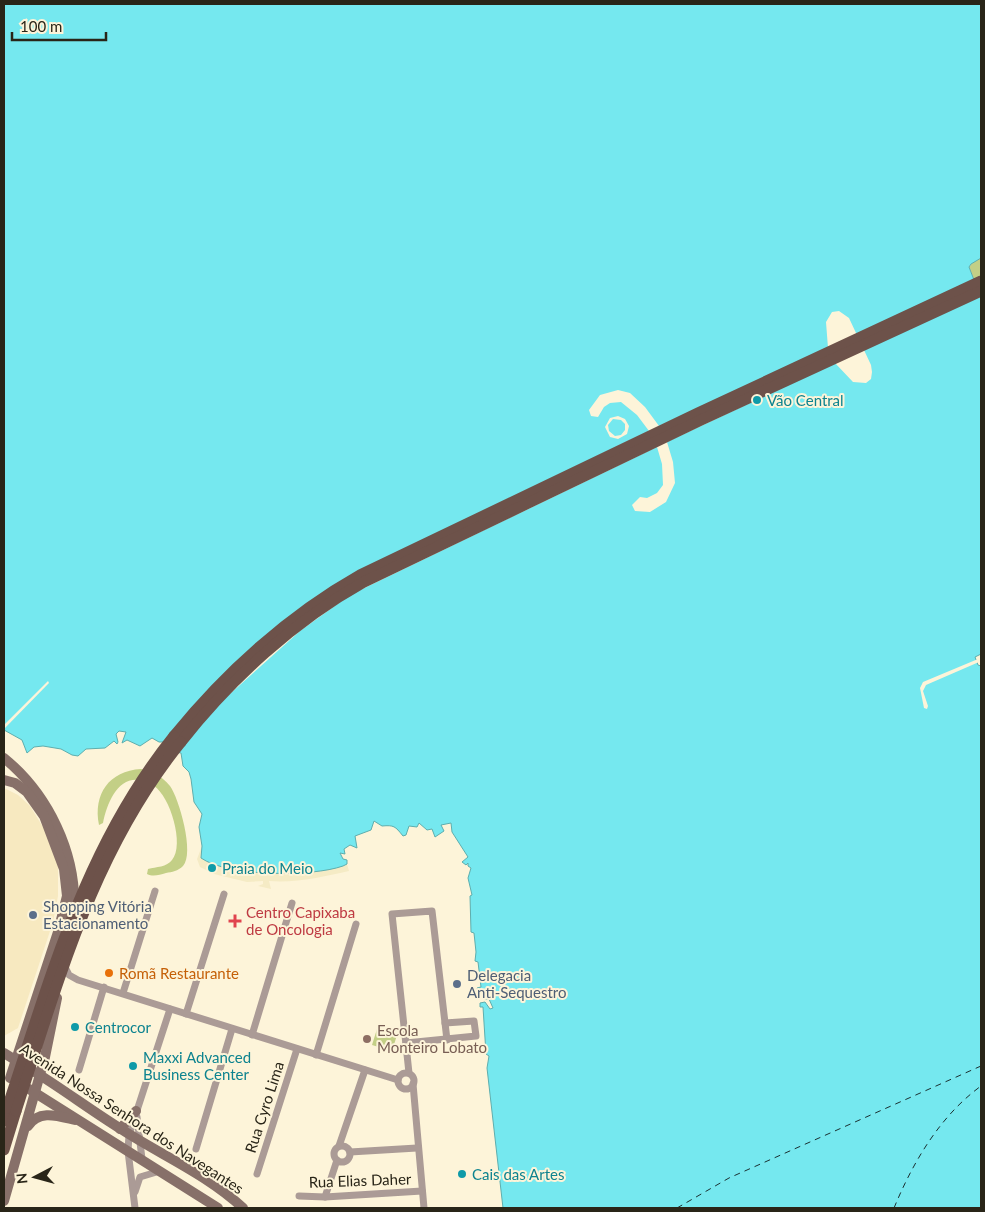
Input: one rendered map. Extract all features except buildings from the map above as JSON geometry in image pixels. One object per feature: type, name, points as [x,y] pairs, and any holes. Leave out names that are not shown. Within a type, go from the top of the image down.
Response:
[{"type":"main road","points":[[4,1121],[71,919],[86,881],[111,830],[136,788],[179,730],[210,695],[268,640],[337,588],[392,558],[981,282]]},
{"type":"main road","points":[[4,1150],[74,937],[91,892],[118,834],[143,793],[186,736],[217,701],[273,647],[335,600],[396,566],[981,291]]},
{"type":"street","points":[[4,758],[20,772],[44,803],[67,854],[74,891],[72,929],[41,1070],[4,1201]]},
{"type":"street","points":[[4,780],[15,783],[26,792],[44,816],[60,856],[66,882],[64,914],[15,1060],[7,1076]]},
{"type":"street","points":[[122,993],[155,891]]},
{"type":"street","points":[[186,1014],[224,894]]},
{"type":"street","points":[[252,1035],[292,903]]},
{"type":"street","points":[[424,1208],[413,1101],[414,1079],[409,1073],[392,914],[432,911],[447,1040]]},
{"type":"street","points":[[316,1055],[356,924]]},
{"type":"street","points":[[64,964],[65,972],[78,980],[398,1080],[413,1101]]},
{"type":"street","points":[[59,990],[66,982],[78,980]]},
{"type":"street","points":[[79,1070],[104,987]]},
{"type":"street","points":[[135,1208],[125,1132],[136,1111],[170,1009]]},
{"type":"street","points":[[406,1043],[476,1036],[474,1021],[445,1023]]},
{"type":"street","points":[[196,1148],[232,1029]]},
{"type":"street","name":"Rua Cyro Lima","points":[[257,1174],[297,1049]]},
{"type":"street","name":"Avenida Nossa Senhora dos Navegantes","points":[[4,1053],[15,1060],[41,1070],[56,1085],[125,1132],[204,1179],[243,1208]]},
{"type":"street","points":[[4,1065],[19,1104],[17,1158]]},
{"type":"street","points":[[325,1197],[336,1160],[334,1151],[339,1146],[365,1070]]},
{"type":"street","points":[[398,1080],[403,1073],[409,1073]]},
{"type":"street","name":"Avenida Nossa Senhora dos Navegantes","points":[[7,1076],[82,1121],[218,1208]]},
{"type":"street","points":[[402,1088],[408,1089],[413,1084]]},
{"type":"street","points":[[136,1111],[142,1159]]},
{"type":"street","points":[[24,1131],[33,1119],[39,1116],[82,1121]]},
{"type":"street","points":[[339,1146],[347,1147],[350,1152]]},
{"type":"street","points":[[350,1152],[417,1148]]},
{"type":"street","points":[[336,1160],[346,1160],[350,1152]]},
{"type":"street","points":[[134,1198],[140,1177],[161,1171]]},
{"type":"street","name":"Rua Elias Daher","points":[[299,1196],[325,1197],[422,1191]]},
{"type":"shaded area","name":"Shopping Vitória Estacionamento","points":[[4,788],[18,795],[30,806],[46,832],[58,861],[58,896],[53,922],[18,1028],[4,1036]]},
{"type":"green space","points":[[981,258],[981,298],[969,267],[973,262]]},
{"type":"green space","points":[[141,769],[164,779],[174,792],[178,802],[187,839],[187,850],[183,866],[175,871],[156,875],[147,874],[148,869],[167,864],[172,860],[176,853],[177,844],[174,821],[170,810],[160,791],[154,786],[143,781],[134,780],[126,782],[113,795],[103,823],[99,825],[99,803],[101,794],[106,786],[120,774]]},
{"type":"green space","points":[[377,1029],[397,1035],[392,1051],[372,1045]]},
{"type":"sand","name":"Praia do Meio","points":[[202,846],[201,858],[238,872],[300,873],[322,871],[347,864],[349,871],[299,880],[269,881],[271,889],[258,886],[263,884],[263,881],[247,882],[214,874],[200,867],[197,859]]},
{"type":"water","points":[[4,4],[981,4],[981,258],[969,267],[981,298],[981,654],[975,657],[978,665],[981,666],[981,1208],[503,1208],[487,1068],[489,1056],[486,1054],[483,1007],[480,1007],[480,1003],[485,1002],[490,1009],[493,1008],[489,999],[484,999],[477,988],[481,987],[478,962],[475,961],[474,933],[471,932],[470,896],[472,895],[468,878],[471,868],[468,866],[468,863],[466,865],[462,862],[468,857],[452,832],[451,823],[441,825],[444,831],[435,837],[432,829],[427,830],[419,823],[417,827],[409,826],[406,835],[403,836],[394,827],[382,826],[374,821],[371,830],[355,836],[357,848],[350,845],[344,849],[345,854],[340,853],[343,859],[347,860],[347,864],[329,870],[270,873],[230,869],[201,858],[202,846],[199,827],[202,814],[194,802],[191,779],[189,772],[183,766],[181,753],[176,752],[170,742],[159,742],[152,738],[140,746],[127,740],[122,743],[126,732],[119,731],[116,734],[117,744],[114,741],[105,748],[86,749],[78,756],[61,749],[43,746],[34,747],[27,753],[22,740],[4,730]]},
{"type":"pier","points":[[839,311],[849,318],[871,365],[871,379],[866,383],[853,382],[835,363],[667,442],[673,462],[675,483],[666,502],[650,512],[635,511],[632,505],[640,497],[647,498],[657,493],[663,485],[662,464],[657,447],[350,595],[300,631],[231,693],[168,744],[358,571],[649,431],[637,415],[621,402],[610,403],[604,407],[598,417],[591,416],[589,410],[600,395],[618,390],[630,393],[645,407],[659,426],[828,348],[826,322],[832,312]]},
{"type":"pier","points":[[618,416],[625,419],[629,426],[627,434],[618,439],[610,437],[605,427],[610,418]],"holes":[[[613,419],[621,420],[625,424],[625,430],[621,435],[615,436],[609,431],[608,425]]]},
{"type":"pier","points":[[978,659],[979,662],[926,685],[923,691],[928,706],[927,709],[924,708],[920,688],[923,682]]},
{"type":"pier","points":[[48,681],[49,683],[4,729],[4,725]]},
{"type":"ferry route","points":[[677,1208],[729,1178],[981,1066]]},
{"type":"ferry route","points":[[894,1208],[910,1174],[929,1141],[953,1111],[981,1086]]},
{"type":"place","name":"Vão Central","points":[[757,400]]},
{"type":"place","name":"Praia do Meio","points":[[212,868]]},
{"type":"place","name":"Shopping Vitória Estacionamento","points":[[33,915]]},
{"type":"place","name":"Centro Capixaba de Oncologia","points":[[235,921]]},
{"type":"place","name":"Romã Restaurante","points":[[109,973]]},
{"type":"place","name":"Delegacia Anti-Sequestro","points":[[457,984]]},
{"type":"place","name":"Centrocor","points":[[75,1027]]},
{"type":"place","name":"Escola Monteiro Lobato","points":[[367,1039]]},
{"type":"place","name":"Maxxi Advanced Business Center","points":[[133,1066]]},
{"type":"place","name":"Cais das Artes","points":[[462,1174]]}]
